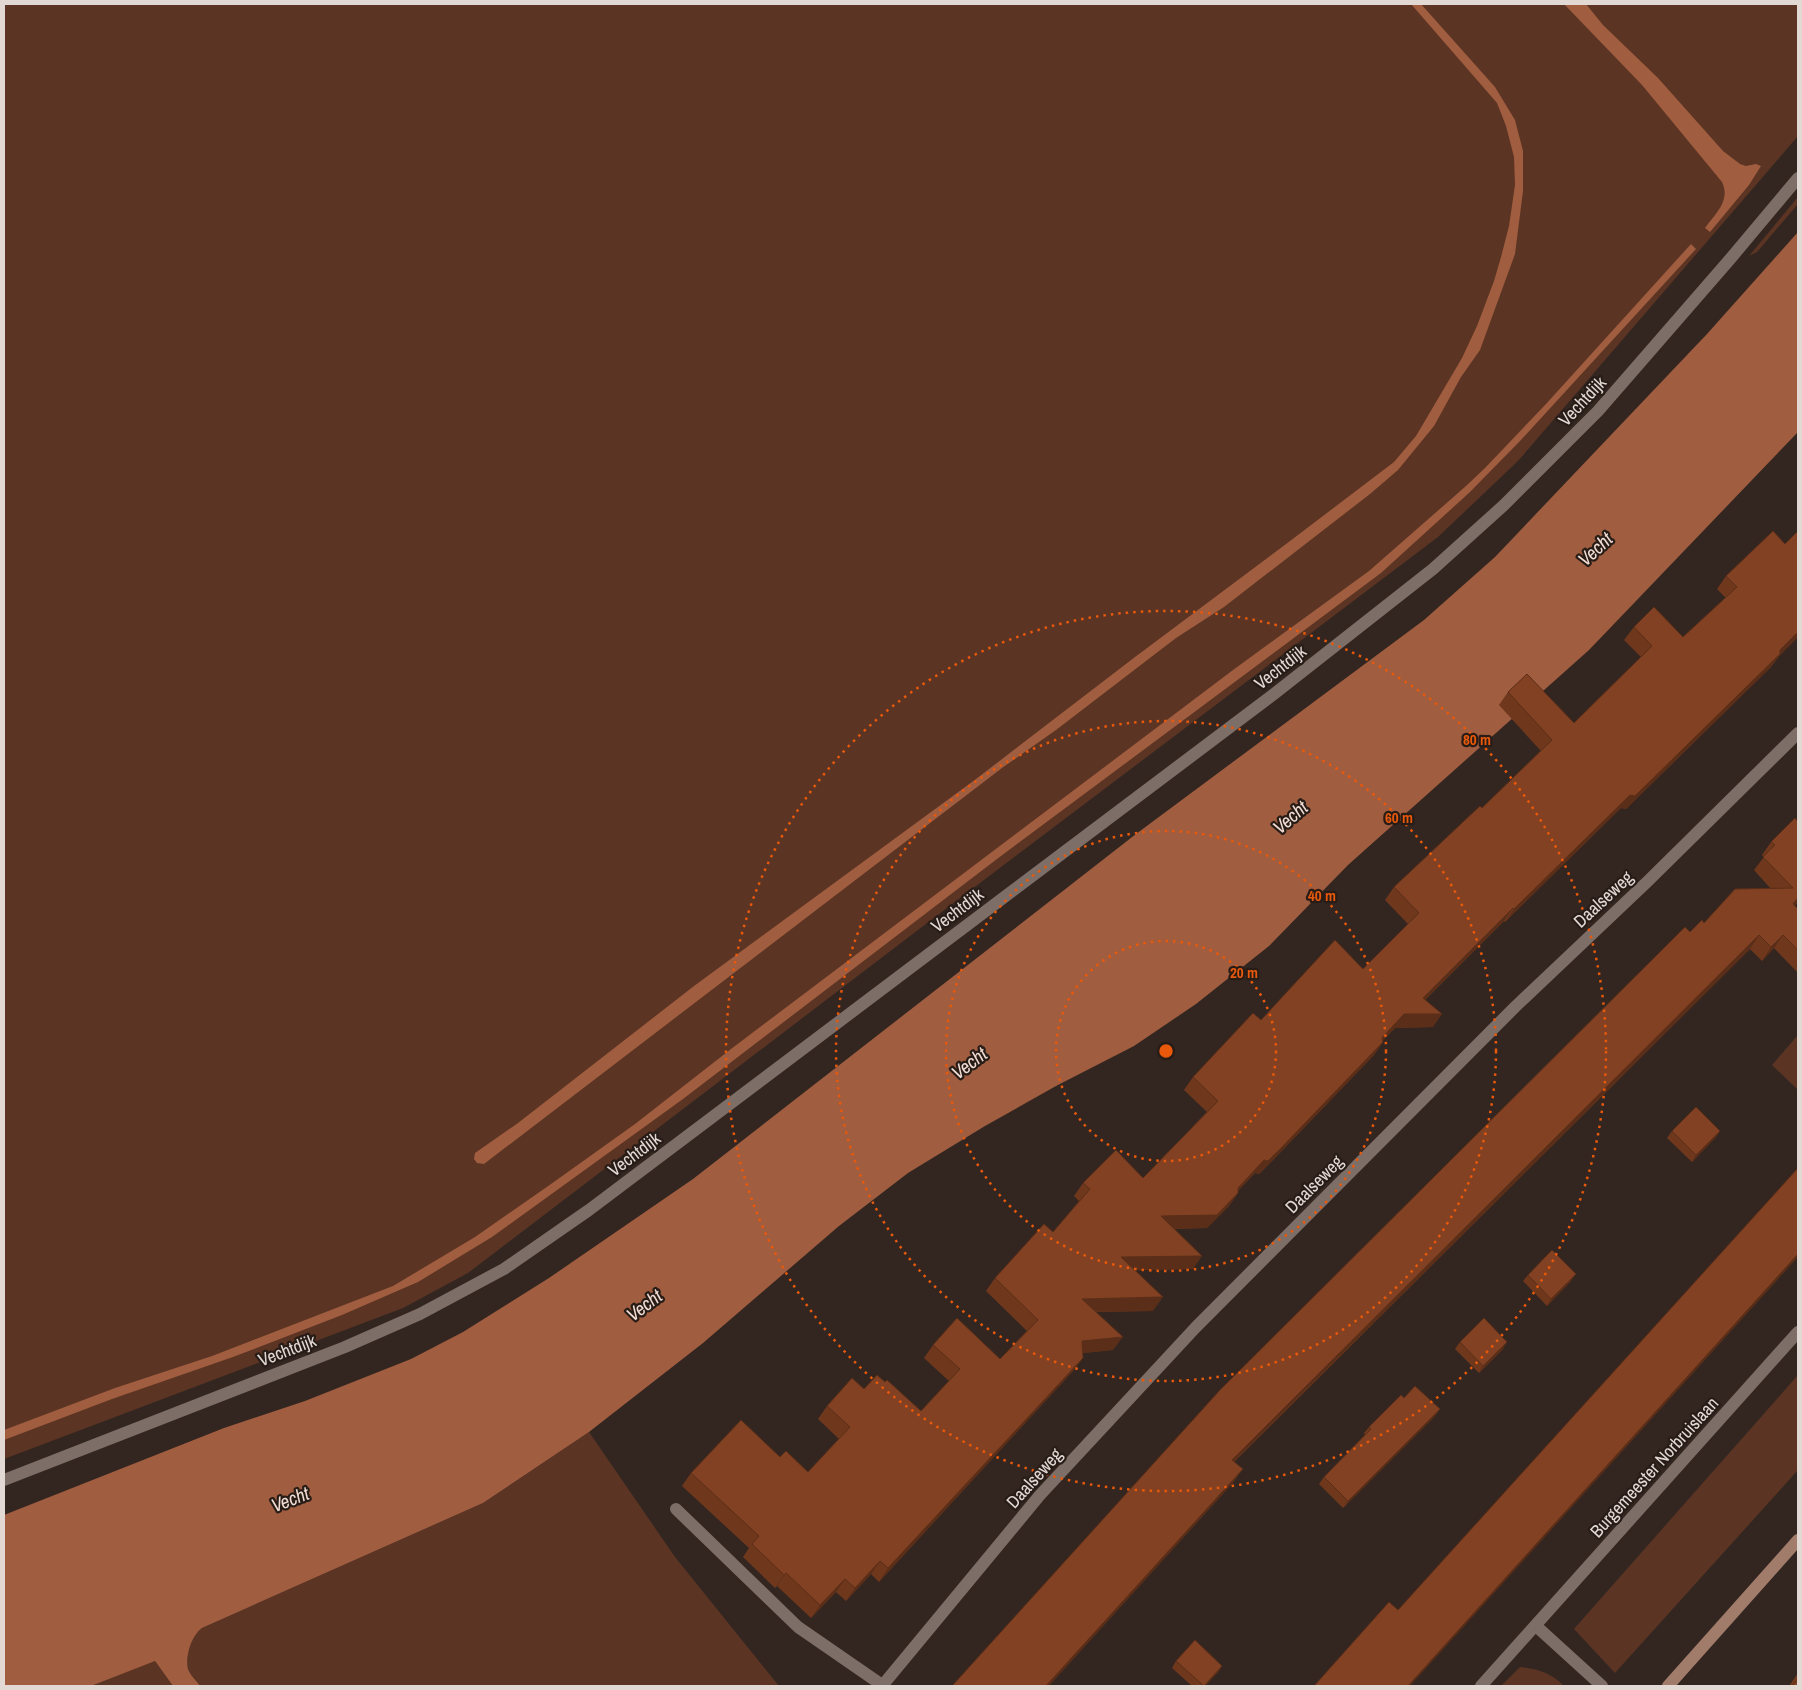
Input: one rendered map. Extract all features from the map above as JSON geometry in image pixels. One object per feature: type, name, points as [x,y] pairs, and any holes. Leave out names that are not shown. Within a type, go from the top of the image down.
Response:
[{"type":"main road","points":[[1668,1686],[1798,1540]]},
{"type":"street","name":"Vechtdijk","points":[[4,1480],[345,1347],[420,1314],[504,1269],[589,1210],[1274,694],[1433,569],[1504,504],[1598,411],[1732,258],[1798,178]]},
{"type":"street","name":"Daalseweg","points":[[676,1508],[798,1627],[883,1686],[1040,1495],[1196,1327],[1516,1006],[1647,882],[1798,733]]},
{"type":"street","name":"Burgemeester Norbruislaan","points":[[1481,1686],[1798,1332]]},
{"type":"street","points":[[1536,1626],[1602,1686]]},
{"type":"shaded area","points":[[4,4],[1798,4],[1798,136],[1518,461],[1438,537],[468,1273],[403,1308],[4,1459]]},
{"type":"shaded area","points":[[1798,197],[1798,204],[1757,252],[1749,256]]},
{"type":"shaded area","points":[[1798,1035],[1798,1090],[1772,1065]]},
{"type":"shaded area","points":[[1798,1375],[1798,1470],[1615,1673],[1574,1629]]},
{"type":"shaded area","points":[[589,1432],[675,1557],[779,1686],[200,1686],[190,1673],[187,1664],[188,1652],[192,1641],[202,1628],[483,1503]]},
{"type":"shaded area","points":[[155,1661],[173,1686],[91,1686],[150,1662]]},
{"type":"shaded area","points":[[1520,1667],[1544,1672],[1564,1686],[1501,1686]]},
{"type":"water","points":[[1411,4],[1421,4],[1495,87],[1515,120],[1523,151],[1523,191],[1515,254],[1480,350],[1461,377],[1434,426],[1398,470],[1370,494],[1224,607],[1176,638],[1056,730],[1002,768],[484,1164],[477,1163],[474,1159],[475,1153],[518,1123],[694,986],[976,779],[1394,462],[1416,436],[1462,358],[1477,326],[1501,257],[1509,226],[1515,185],[1514,157],[1506,126],[1497,103]]},
{"type":"water","points":[[1564,4],[1586,4],[1603,25],[1658,78],[1723,151],[1740,164],[1746,166],[1756,164],[1761,166],[1749,185],[1710,232],[1705,228],[1721,207],[1725,195],[1722,182],[1642,85]]},
{"type":"water","name":"Vecht","points":[[1798,232],[1798,432],[1589,650],[1348,865],[1269,946],[1196,1004],[1134,1046],[1056,1086],[908,1173],[839,1226],[703,1343],[589,1432],[483,1503],[202,1628],[192,1641],[187,1659],[188,1669],[200,1686],[173,1686],[155,1661],[91,1686],[4,1686],[4,1515],[224,1428],[305,1401],[411,1359],[463,1332],[549,1278],[693,1179],[1136,834],[1424,620],[1495,557],[1707,334]]},
{"type":"water","points":[[1691,244],[1696,249],[1520,441],[1470,492],[1381,573],[997,859],[683,1099],[492,1237],[418,1282],[342,1315],[233,1357],[112,1399],[4,1440],[4,1430],[115,1388],[212,1356],[393,1286],[475,1237],[551,1184],[635,1124],[731,1049],[1233,670],[1369,571],[1485,468],[1546,404]]},
{"type":"building","points":[[1773,531],[1785,544],[1798,531],[1798,632],[1780,650],[1780,654],[1635,796],[1630,795],[1423,998],[1442,1014],[1404,1014],[1382,1038],[1383,1042],[1268,1161],[1264,1160],[1238,1188],[1238,1193],[1217,1215],[1161,1216],[1202,1256],[1121,1257],[1163,1297],[1082,1299],[1123,1337],[1082,1341],[1083,1358],[888,1568],[880,1561],[855,1588],[845,1579],[820,1605],[786,1573],[784,1575],[752,1544],[759,1536],[691,1473],[741,1420],[780,1457],[786,1451],[808,1472],[850,1427],[827,1406],[852,1378],[864,1389],[877,1375],[885,1382],[887,1380],[921,1411],[960,1369],[933,1345],[957,1318],[1000,1359],[1038,1320],[995,1278],[1044,1224],[1053,1232],[1090,1189],[1083,1183],[1116,1150],[1143,1178],[1218,1101],[1193,1077],[1253,1013],[1261,1020],[1335,940],[1363,969],[1419,913],[1394,887],[1480,806],[1482,808],[1552,740],[1508,692],[1527,674],[1574,723],[1652,646],[1634,627],[1654,607],[1683,637],[1737,587],[1726,576]]},
{"type":"building","points":[[1795,818],[1798,822],[1798,898],[1793,904],[1798,909],[1798,950],[1783,935],[1771,947],[1759,935],[1232,1460],[1243,1469],[1046,1686],[952,1686],[1220,1390],[1685,927],[1690,932],[1702,920],[1704,923],[1735,889],[1793,888],[1763,857],[1775,845],[1771,842]]},
{"type":"building","points":[[1696,1107],[1720,1131],[1696,1155],[1672,1131]]},
{"type":"building","points":[[1798,1168],[1798,1254],[1408,1686],[1314,1686],[1389,1602],[1398,1610]]},
{"type":"building","points":[[1552,1250],[1576,1274],[1551,1299],[1528,1275]]},
{"type":"building","points":[[1484,1318],[1507,1342],[1483,1366],[1460,1342]]},
{"type":"building","points":[[1415,1386],[1440,1409],[1348,1501],[1324,1477],[1401,1395],[1404,1398]]},
{"type":"building","points":[[1195,1640],[1222,1666],[1204,1686],[1176,1661]]},
{"type":"building","points":[[1798,1680],[1798,1686],[1792,1686]]}]
